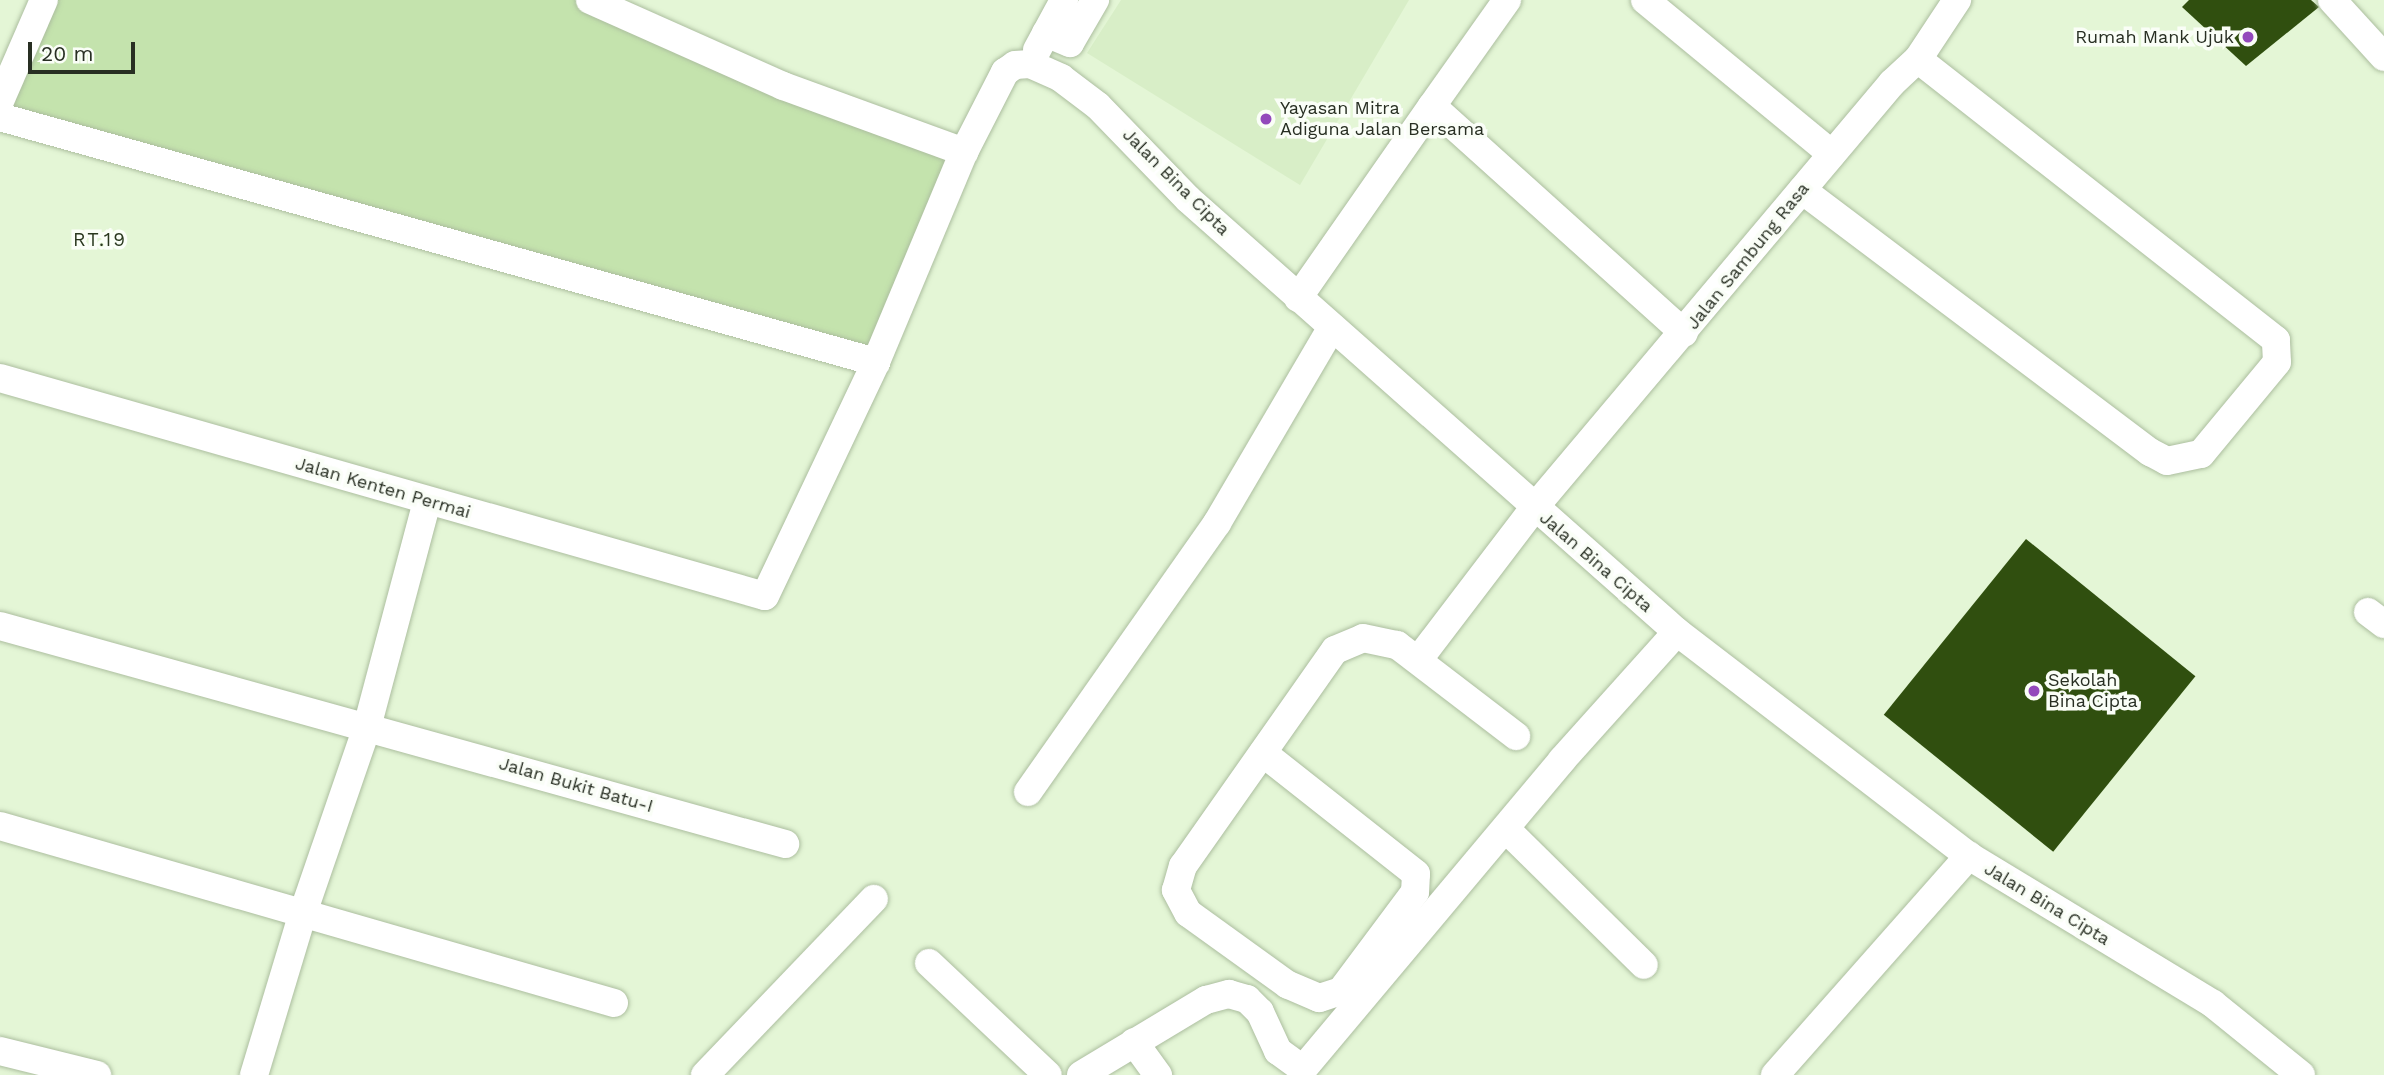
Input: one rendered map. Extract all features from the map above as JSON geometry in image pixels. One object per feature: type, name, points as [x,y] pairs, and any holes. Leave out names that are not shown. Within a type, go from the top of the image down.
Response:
[{"type":"street","points":[[0,101],[44,0]]},
{"type":"street","points":[[590,0],[783,86],[964,152]]},
{"type":"street","points":[[0,117],[876,362],[964,152],[1005,72],[1015,65],[1030,64],[1064,0]]},
{"type":"street","points":[[1046,33],[1070,43],[1095,0]]},
{"type":"street","points":[[1298,298],[1507,0]]},
{"type":"street","points":[[1646,0],[1832,154]]},
{"type":"street","name":"Jalan Sambung Rasa","points":[[1419,659],[1534,509],[1832,154],[1917,59],[1957,0]]},
{"type":"street","points":[[2332,0],[2384,57]]},
{"type":"street","points":[[1802,190],[2150,452],[2167,461],[2201,454],[2277,362],[2276,340],[1917,59]]},
{"type":"street","name":"Jalan Bina Cipta","points":[[1030,64],[1061,78],[1098,106],[1188,199],[1534,509],[1676,632],[1969,856],[2213,1004],[2301,1075]]},
{"type":"street","points":[[1432,106],[1684,333]]},
{"type":"street","points":[[1028,792],[1217,523],[1332,327]]},
{"type":"street","name":"Jalan Kenten Permai","points":[[0,379],[765,596],[876,362]]},
{"type":"street","points":[[254,1075],[303,913],[367,727],[427,501]]},
{"type":"street","name":"Jalan Bukit Batu-I","points":[[0,626],[785,844]]},
{"type":"street","points":[[1081,1075],[1206,1000],[1229,994],[1247,999],[1260,1012],[1278,1051],[1308,1072],[1562,760],[1676,632]]},
{"type":"street","points":[[1263,753],[1416,874],[1415,892],[1341,991],[1319,998],[1288,985],[1188,913],[1176,890],[1183,866],[1335,650],[1348,642],[1380,639],[1419,659],[1516,736]]},
{"type":"street","points":[[0,826],[614,1003]]},
{"type":"street","points":[[1507,830],[1644,965]]},
{"type":"street","points":[[1774,1075],[1969,856]]},
{"type":"street","points":[[705,1075],[874,899]]},
{"type":"street","points":[[929,963],[1048,1075]]},
{"type":"street","points":[[1134,1042],[1158,1075]]},
{"type":"street","points":[[0,1051],[97,1075]]},
{"type":"shaded area","points":[[46,0],[575,0],[768,90],[947,156],[868,355],[1,105]]},
{"type":"shaded area","name":"Yayasan Mitra Adiguna Jalan Bersama","points":[[1121,0],[1409,0],[1300,185],[1087,53]]},
{"type":"building","name":"Rumah Mank Ujuk","points":[[2189,0],[2311,0],[2319,7],[2246,66],[2182,7]]},
{"type":"building","name":"Sekolah Bina Cipta","points":[[2026,539],[2195,676],[2053,852],[1884,715]]},
{"type":"place","name":"Rumah Mank Ujuk","points":[[2248,37]]},
{"type":"place","name":"Yayasan Mitra Adiguna Jalan Bersama","points":[[1266,119]]},
{"type":"place","name":"Sekolah Bina Cipta","points":[[2034,691]]},
{"type":"district","name":"RT.19","points":[[100,240]]}]
